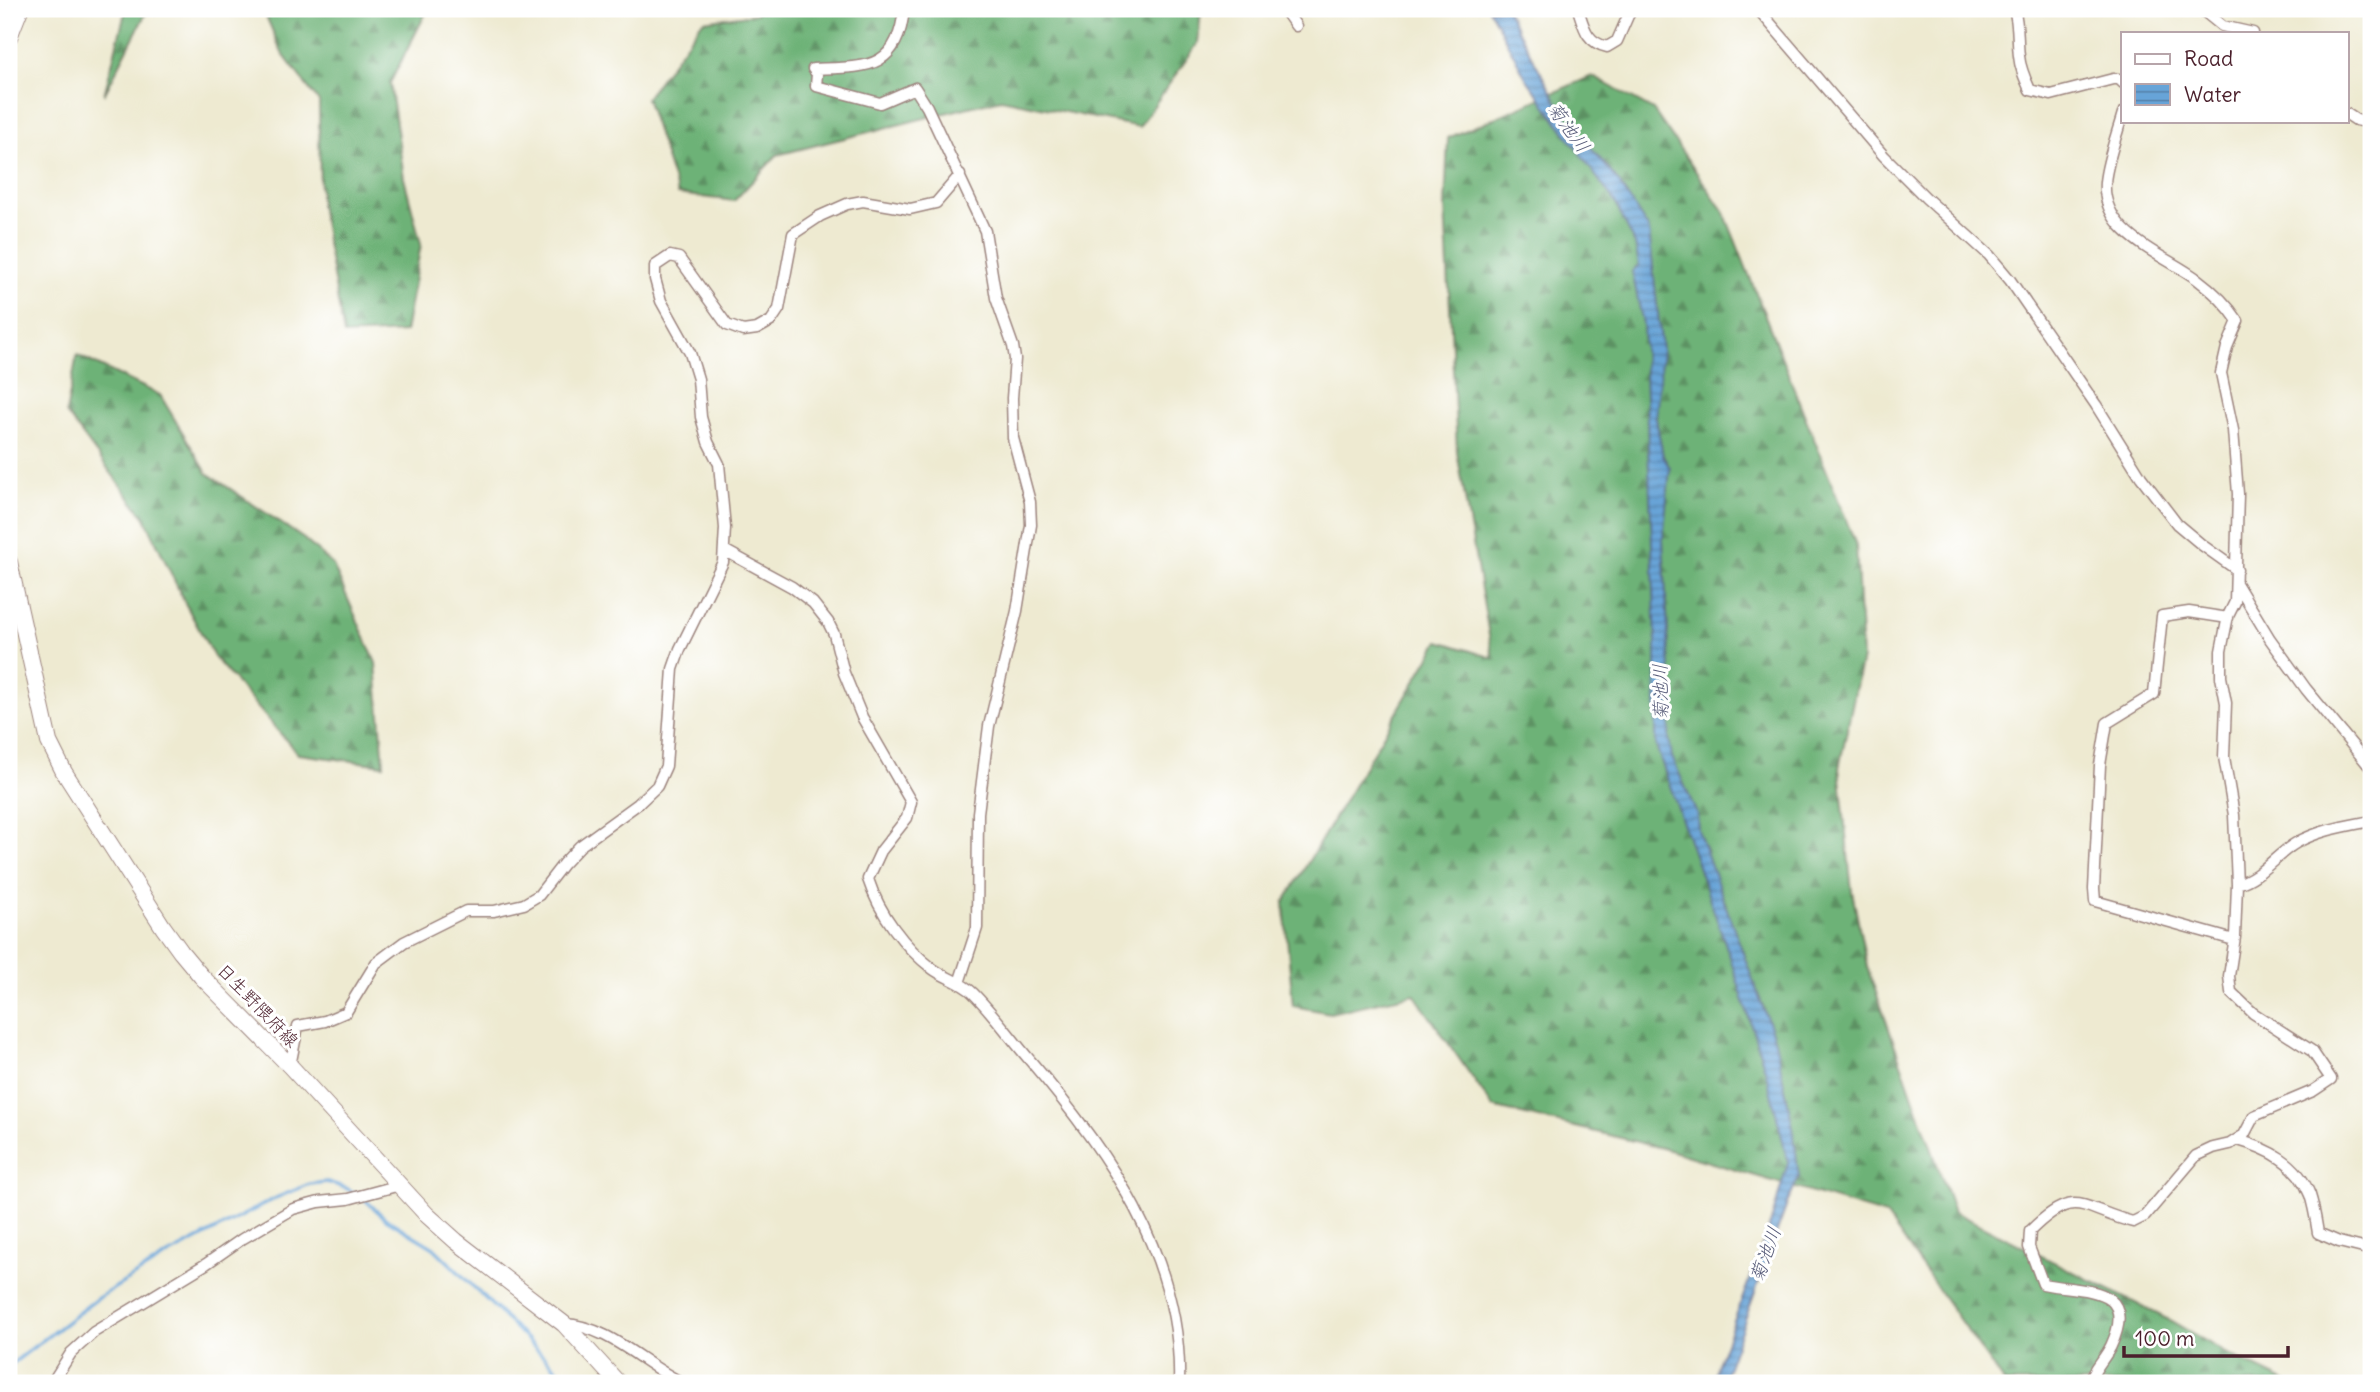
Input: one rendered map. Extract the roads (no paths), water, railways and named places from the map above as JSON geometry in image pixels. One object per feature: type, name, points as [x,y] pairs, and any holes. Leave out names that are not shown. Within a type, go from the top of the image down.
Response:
[{"type":"main road","points":[[9,37],[20,9]]},
{"type":"main road","name":"日生野隈府線","points":[[9,562],[49,742],[64,772],[181,952],[427,1215],[456,1241],[564,1324],[618,1383]]},
{"type":"street","points":[[904,9],[898,38],[890,54],[855,67],[813,69],[817,74],[816,86],[880,103],[915,88],[927,107],[985,231],[996,298],[1013,346],[1013,438],[1030,502],[1031,525],[1017,611],[989,726],[978,813],[977,928],[959,983]]},
{"type":"street","points":[[1284,9],[1296,26]]},
{"type":"street","points":[[1578,9],[1587,36],[1595,45],[1607,47],[1617,41],[1631,9]]},
{"type":"street","points":[[1758,9],[1884,156],[1989,255],[2010,280],[2148,486],[2177,524],[2237,570]]},
{"type":"street","points":[[2014,9],[2019,58],[2030,90],[2051,95],[2113,79],[2121,81]]},
{"type":"street","points":[[2201,9],[2222,26],[2249,32]]},
{"type":"street","points":[[2348,115],[2356,120],[2371,123]]},
{"type":"street","points":[[2090,1383],[2092,1374],[2111,1345],[2118,1320],[2115,1305],[2107,1295],[2043,1284],[2029,1247],[2029,1231],[2059,1206],[2076,1203],[2133,1223],[2145,1216],[2196,1156],[2238,1140],[2244,1135],[2254,1116],[2313,1091],[2331,1079],[2312,1051],[2253,1013],[2231,992],[2229,976],[2234,940],[2236,884],[2234,815],[2224,757],[2226,703],[2221,677],[2221,651],[2228,618],[2235,602],[2238,494],[2232,430],[2221,373],[2238,321],[2220,297],[2204,284],[2139,242],[2117,223],[2108,205],[2105,182],[2121,122]]},
{"type":"street","points":[[290,1066],[298,1026],[325,1021],[346,1012],[376,963],[404,942],[466,912],[494,911],[524,904],[540,895],[580,846],[638,804],[657,786],[666,766],[673,669],[680,649],[718,576],[723,562],[725,528],[719,464],[708,442],[701,416],[698,379],[690,353],[661,301],[655,279],[655,266],[670,256],[680,258],[727,325],[743,331],[757,329],[771,321],[779,309],[793,234],[820,216],[855,202],[910,209],[936,203],[960,174]]},
{"type":"street","points":[[724,550],[792,587],[813,603],[828,622],[834,634],[844,673],[862,717],[911,802],[907,818],[881,851],[868,879],[875,900],[916,955],[972,992],[1046,1079],[1124,1186],[1159,1259],[1175,1321],[1180,1364],[1179,1383]]},
{"type":"street","points":[[2236,583],[2270,639],[2306,689],[2371,768]]},
{"type":"street","points":[[2228,618],[2189,612],[2162,616],[2154,694],[2107,723],[2100,765],[2094,889],[2095,901],[2234,940]]},
{"type":"street","points":[[2236,884],[2250,881],[2294,844],[2325,831],[2371,821]]},
{"type":"street","points":[[2238,1140],[2268,1149],[2287,1162],[2310,1195],[2318,1233],[2339,1242],[2371,1250]]},
{"type":"street","points":[[52,1383],[71,1353],[94,1332],[293,1209],[319,1202],[348,1199],[400,1185]]},
{"type":"street","points":[[564,1324],[599,1332],[664,1374],[683,1383]]},
{"type":"water","name":"菊池川","points":[[1489,9],[1506,9],[1563,113],[1618,181],[1649,230],[1662,350],[1656,418],[1663,456],[1670,468],[1663,539],[1671,686],[1669,738],[1672,757],[1697,814],[1698,830],[1775,1040],[1793,1127],[1799,1177],[1722,1383],[1711,1383],[1772,1219],[1788,1162],[1766,1073],[1730,957],[1656,746],[1656,643],[1643,324],[1632,271],[1639,265],[1635,244],[1616,204],[1526,78]]},
{"type":"waterway","points":[[9,1366],[98,1298],[168,1255],[278,1197],[310,1184],[327,1182],[355,1193]]},
{"type":"waterway","points":[[362,1197],[386,1219],[434,1248],[571,1383]]}]
